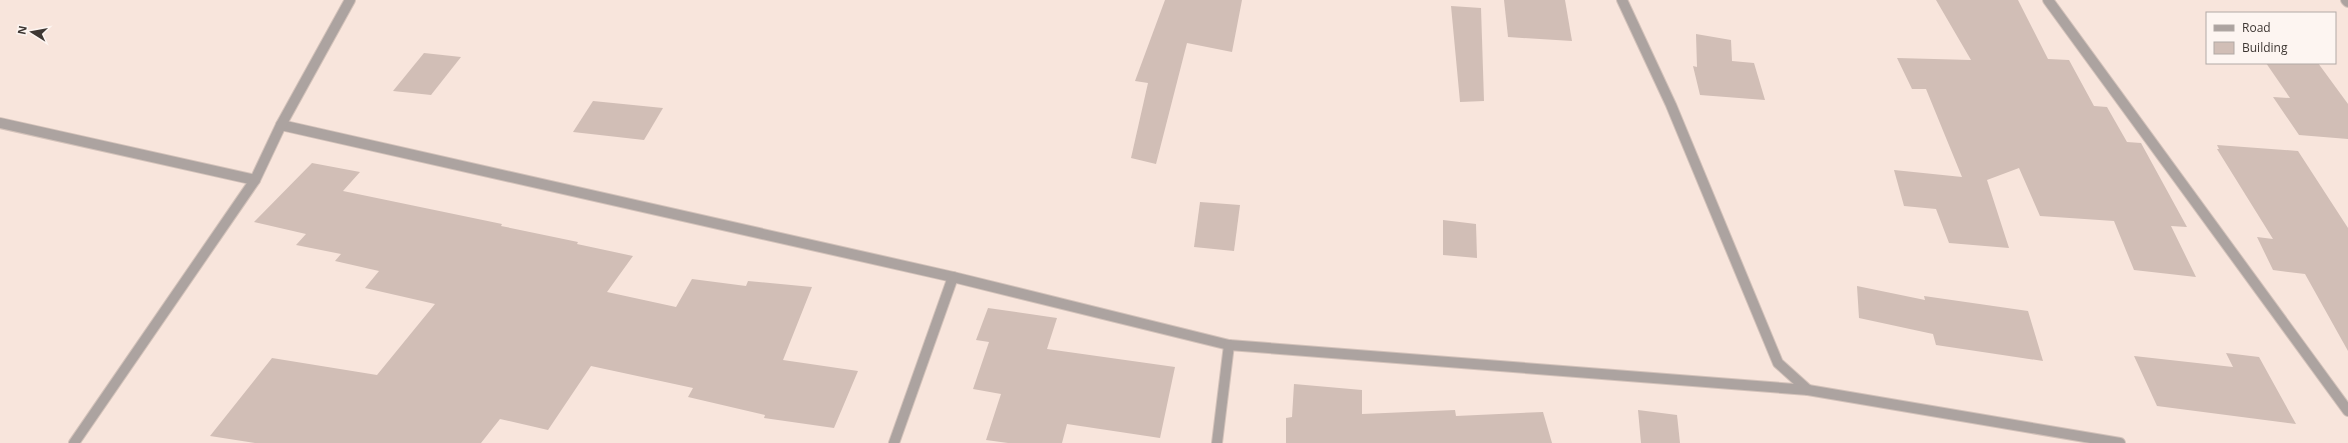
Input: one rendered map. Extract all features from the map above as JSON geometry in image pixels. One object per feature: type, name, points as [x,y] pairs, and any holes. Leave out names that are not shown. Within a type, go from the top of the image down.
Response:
[{"type":"street","points":[[74,443],[255,180],[281,125],[350,0]]},
{"type":"street","points":[[1622,0],[1672,105],[1778,363],[1808,390]]},
{"type":"street","points":[[2048,0],[2348,411]]},
{"type":"street","points":[[0,123],[255,180]]},
{"type":"street","points":[[281,125],[953,277],[1229,345],[1808,390],[2120,443]]},
{"type":"street","points":[[894,443],[953,277]]},
{"type":"street","points":[[1217,443],[1229,345]]},
{"type":"building","points":[[1165,0],[1242,0],[1232,52],[1187,43],[1156,164],[1131,158],[1148,83],[1135,81]]},
{"type":"building","points":[[1504,0],[1565,0],[1572,41],[1508,37]]},
{"type":"building","points":[[1936,0],[2018,0],[2048,59],[2069,60],[2094,106],[2107,107],[2127,142],[2141,143],[2187,227],[2171,226],[2196,277],[2134,270],[2114,221],[2040,216],[2019,168],[1987,180],[2009,248],[1949,243],[1936,209],[1904,206],[1894,170],[1962,177],[1926,89],[1912,89],[1897,58],[1971,60]]},
{"type":"building","points":[[1451,6],[1481,8],[1484,101],[1460,102]]},
{"type":"building","points":[[1696,34],[1731,40],[1732,61],[1754,63],[1765,100],[1700,95],[1693,66],[1697,67]]},
{"type":"building","points":[[424,53],[461,57],[431,95],[393,91]]},
{"type":"building","points":[[2267,64],[2319,64],[2348,104],[2348,139],[2299,135],[2273,97],[2290,98]]},
{"type":"building","points":[[593,101],[663,108],[644,140],[573,132]]},
{"type":"building","points":[[2217,145],[2298,151],[2348,228],[2348,351],[2305,274],[2273,270],[2257,237],[2273,239],[2217,149],[2219,149]]},
{"type":"building","points":[[312,163],[360,172],[343,191],[502,224],[501,226],[578,242],[577,244],[633,256],[607,292],[676,307],[692,279],[746,286],[748,281],[812,287],[783,360],[858,371],[834,428],[764,418],[765,415],[688,397],[693,388],[591,366],[548,430],[500,419],[481,443],[255,443],[210,436],[272,358],[377,375],[435,304],[365,288],[379,271],[335,261],[341,254],[296,245],[306,234],[254,222]]},
{"type":"building","points":[[1200,202],[1240,205],[1234,251],[1194,247]]},
{"type":"building","points":[[1443,220],[1476,224],[1477,258],[1443,255]]},
{"type":"building","points":[[1857,286],[1925,300],[1924,296],[2028,311],[2043,361],[1936,345],[1933,334],[1859,318]]},
{"type":"building","points":[[988,308],[1057,318],[1047,349],[1175,367],[1160,438],[1067,424],[1062,443],[1008,443],[986,440],[1001,394],[973,389],[989,342],[976,340]]},
{"type":"building","points":[[2226,353],[2259,357],[2296,424],[2157,406],[2134,356],[2233,367]]},
{"type":"building","points":[[1294,384],[1362,390],[1362,414],[1455,410],[1456,416],[1543,412],[1552,443],[1286,443],[1286,418],[1292,417]]},
{"type":"building","points":[[1638,410],[1677,415],[1680,443],[1641,443]]}]
